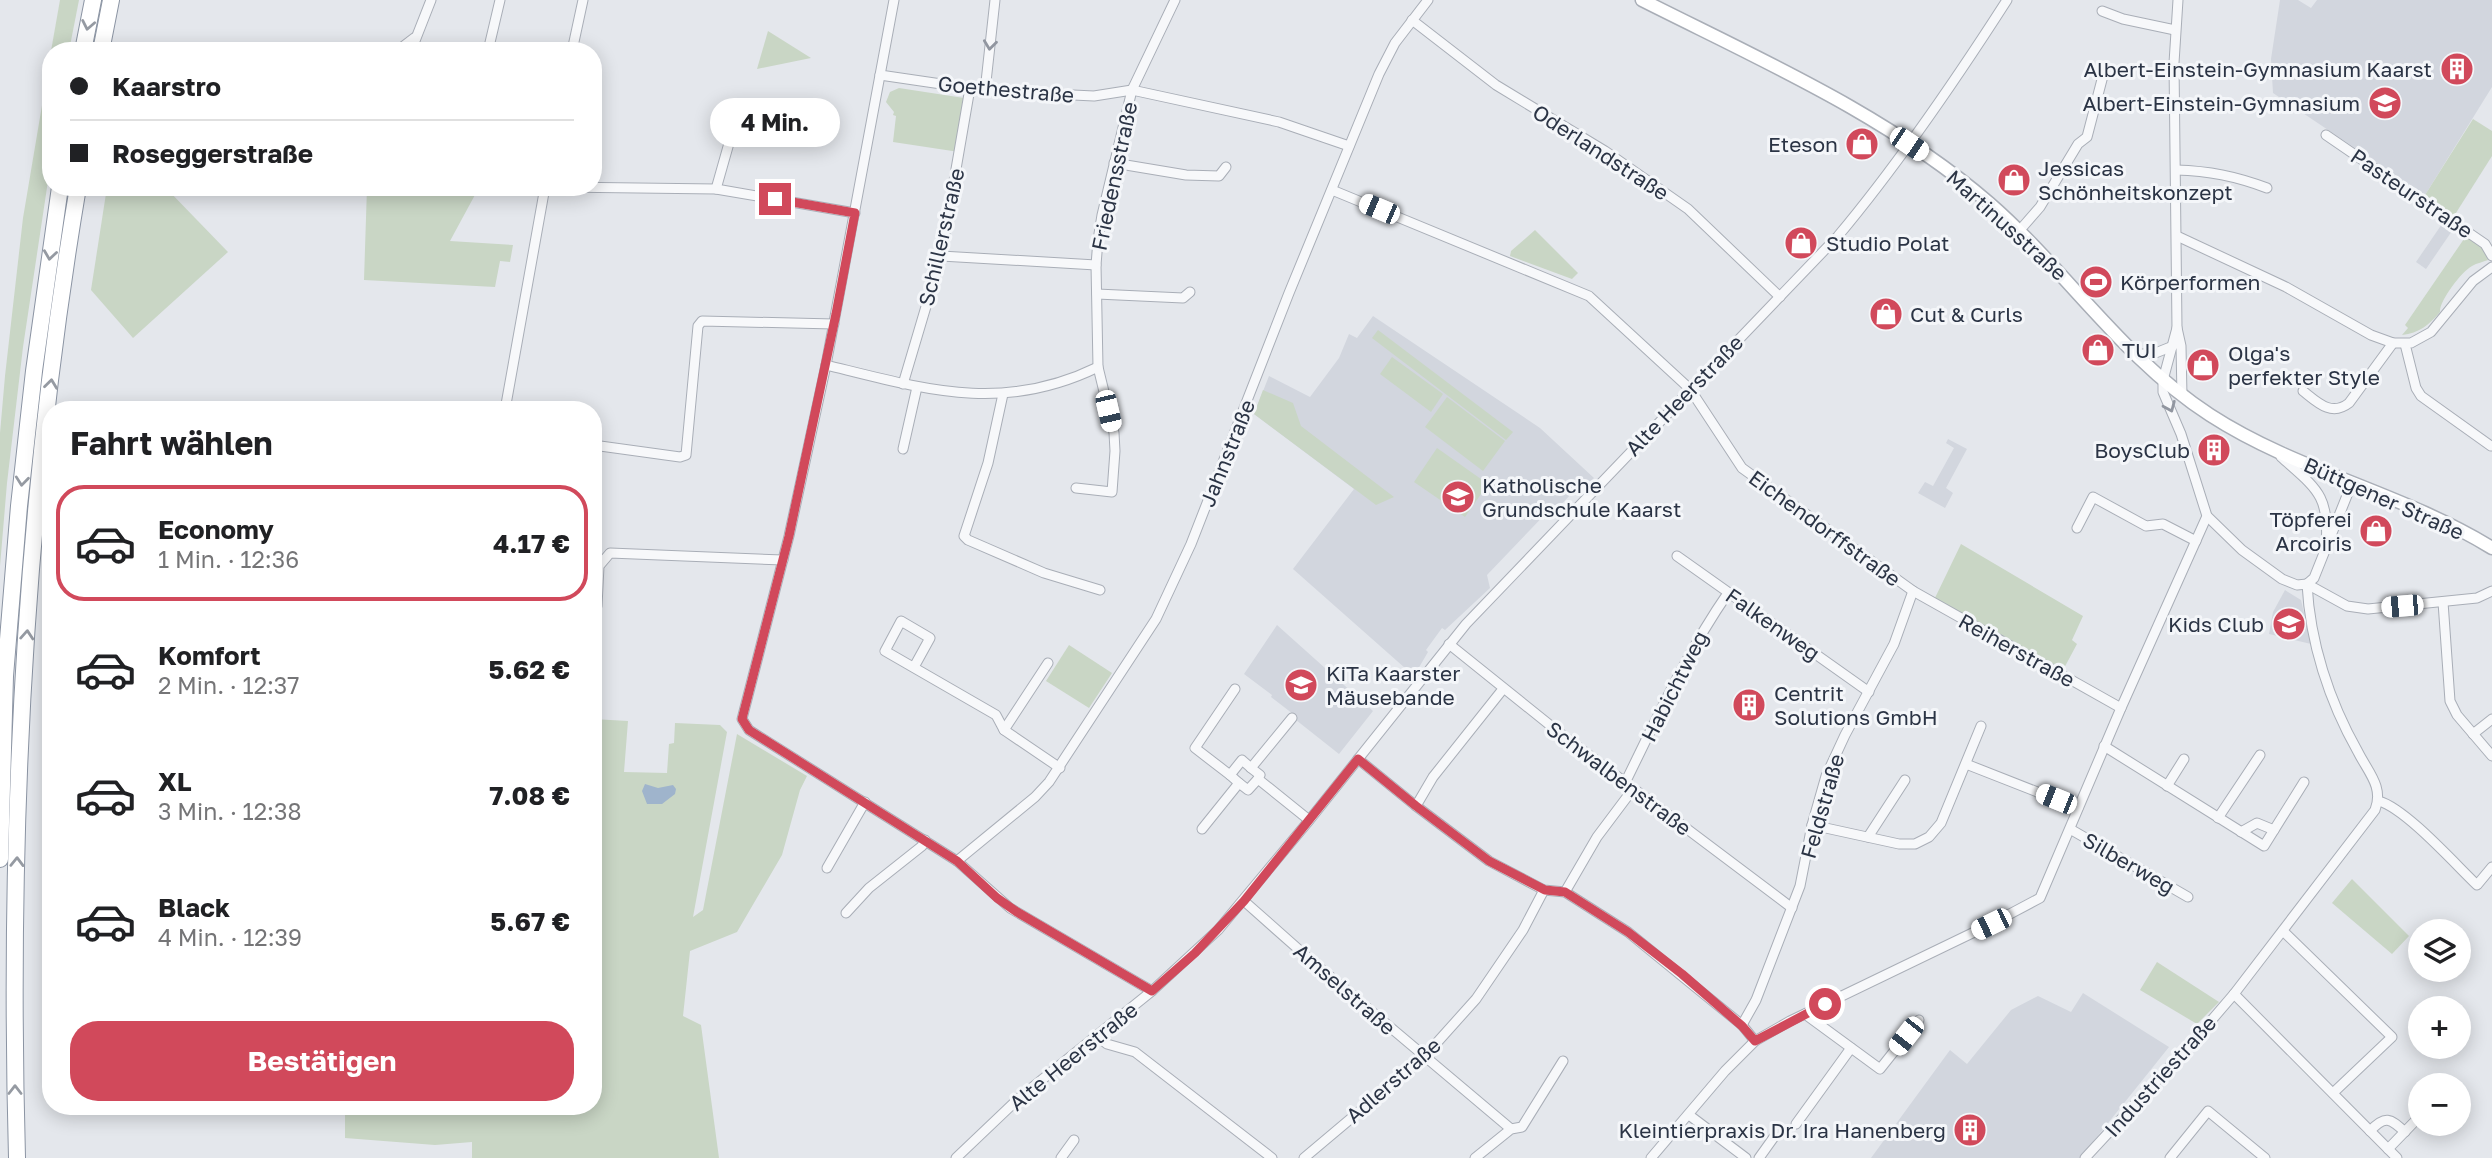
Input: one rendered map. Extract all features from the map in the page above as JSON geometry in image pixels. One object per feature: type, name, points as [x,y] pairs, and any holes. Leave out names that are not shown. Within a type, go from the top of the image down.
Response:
[{"type":"highway","points":[[85,42],[93,0]]},
{"type":"highway","points":[[103,42],[111,0]]},
{"type":"highway","points":[[0,859],[5,676],[19,506],[34,371],[59,196]]},
{"type":"highway","points":[[49,401],[77,196]]},
{"type":"highway","points":[[17,1158],[16,926],[24,677],[42,464]]},
{"type":"main road","name":"Martinusstraße","points":[[1642,0],[1776,67],[1909,144],[1952,173],[2059,270],[2135,354],[2163,380]]},
{"type":"main road","name":"Büttgener Straße","points":[[2163,380],[2210,415],[2274,451],[2447,524],[2492,548]]},
{"type":"street","points":[[414,42],[431,0]]},
{"type":"street","points":[[490,42],[500,0]]},
{"type":"street","points":[[574,42],[583,0]]},
{"type":"street","points":[[894,0],[826,365],[783,560],[742,719],[749,730],[957,861],[1010,908],[1152,991]]},
{"type":"street","points":[[985,90],[995,0]]},
{"type":"street","name":"Friedensstraße","points":[[1076,488],[1112,492],[1114,433],[1098,367],[1096,265],[1102,215],[1132,90],[1175,0]]},
{"type":"street","name":"Jahnstraße","points":[[957,861],[1035,797],[1060,768],[1156,619],[1191,544],[1386,59],[1428,0]]},
{"type":"street","name":"Alte Heerstraße","points":[[958,1158],[1018,1099],[1097,1037],[1195,953],[1244,901],[1449,645],[1501,586],[1780,297],[1861,209],[1946,94],[2007,0]]},
{"type":"street","points":[[2178,0],[2175,30],[2176,170],[2178,328],[2182,396]]},
{"type":"street","points":[[2102,11],[2123,19],[2175,30]]},
{"type":"street","name":"Oderlandstraße","points":[[1412,20],[1496,85],[1605,151],[1688,209],[1780,297]]},
{"type":"street","points":[[409,42],[415,37]]},
{"type":"street","points":[[2019,231],[2040,207],[2078,144],[2087,138],[2105,68]]},
{"type":"street","name":"Goethestraße","points":[[880,75],[985,90],[1094,96],[1132,90]]},
{"type":"street","name":"Schillerstraße","points":[[902,384],[941,256],[970,88]]},
{"type":"street","points":[[1132,90],[1279,122],[1349,146]]},
{"type":"street","points":[[716,189],[735,122],[730,107]]},
{"type":"street","name":"Pasteurstraße","points":[[2326,135],[2485,244],[2492,256]]},
{"type":"street","points":[[1114,163],[1203,176],[1219,176],[1226,167]]},
{"type":"street","points":[[2176,170],[2211,171],[2267,188]]},
{"type":"street","points":[[602,188],[716,189],[855,213]]},
{"type":"street","name":"Eichendorffstraße","points":[[1332,190],[1578,290],[1598,303],[1690,389],[1742,468],[1913,591]]},
{"type":"street","points":[[507,401],[543,196]]},
{"type":"street","points":[[2177,236],[2286,287],[2371,335],[2393,343],[2419,341],[2431,332],[2473,281],[2492,267]]},
{"type":"street","points":[[941,256],[1096,265]]},
{"type":"street","points":[[1097,294],[1182,298],[1190,292]]},
{"type":"street","points":[[602,446],[680,457],[686,455],[698,326],[702,321],[834,324]]},
{"type":"street","points":[[2178,328],[2163,380],[2163,392],[2181,434],[2207,516],[2242,550],[2289,583],[2307,584],[2340,604],[2354,608],[2477,598],[2492,591]]},
{"type":"street","points":[[2303,391],[2325,408],[2342,408],[2349,403],[2393,343]]},
{"type":"street","points":[[2405,344],[2416,388],[2421,396],[2491,446]]},
{"type":"street","points":[[2135,354],[2153,354],[2174,346]]},
{"type":"street","points":[[826,365],[916,387],[1003,394],[1073,379],[1098,367]]},
{"type":"street","points":[[903,449],[916,387]]},
{"type":"street","points":[[1003,394],[988,463],[964,536],[1044,573],[1100,590]]},
{"type":"street","name":"Büttgener Straße","points":[[2274,451],[2314,486],[2321,496],[2326,515],[2326,547]]},
{"type":"street","points":[[2307,584],[2314,578],[2352,483]]},
{"type":"street","points":[[2077,528],[2093,498],[2146,526],[2163,524],[2196,541]]},
{"type":"street","points":[[1651,1158],[1725,1071],[1755,1041],[2037,901],[2043,894],[2104,746],[2207,516]]},
{"type":"street","points":[[602,562],[610,553],[783,560]]},
{"type":"street","name":"Falkenweg","points":[[1677,556],[1869,692]]},
{"type":"street","points":[[2307,584],[2310,625],[2325,674],[2344,727],[2377,786],[2379,801],[2391,804],[2477,885],[2492,867]]},
{"type":"street","name":"Feldstraße","points":[[1742,1026],[1756,1000],[1792,908],[1802,878],[1812,825],[1831,764],[1897,637],[1913,591]]},
{"type":"street","name":"Reiherstraße","points":[[1913,591],[2121,708]]},
{"type":"street","name":"Habichtweg","points":[[1629,786],[1686,662],[1710,618],[1728,593]]},
{"type":"street","points":[[2443,602],[2450,701],[2457,715],[2492,756]]},
{"type":"street","points":[[914,667],[930,638],[901,621],[885,650],[914,667],[996,715],[1004,730],[1060,768]]},
{"type":"street","name":"Schwalbenstraße","points":[[1449,645],[1629,786],[1792,908]]},
{"type":"street","points":[[1004,730],[1048,663]]},
{"type":"street","points":[[1230,775],[1242,760],[1261,775],[1248,790],[1195,748],[1235,689]]},
{"type":"street","points":[[1416,806],[1433,777],[1503,689]]},
{"type":"street","points":[[1251,768],[1292,718]]},
{"type":"street","points":[[2473,734],[2492,719]]},
{"type":"street","points":[[1812,825],[1911,844],[1934,834],[1981,726]]},
{"type":"street","points":[[2104,746],[2264,846],[2304,782]]},
{"type":"street","points":[[2218,818],[2260,755]]},
{"type":"street","points":[[1358,759],[1489,861],[1545,890],[1565,892],[1628,932],[1682,974],[1742,1026],[1755,1041]]},
{"type":"street","points":[[2166,786],[2184,759]]},
{"type":"street","points":[[1966,764],[2078,808]]},
{"type":"street","points":[[1258,779],[1309,820]]},
{"type":"street","points":[[1868,837],[1905,780]]},
{"type":"street","points":[[1202,830],[1239,783]]},
{"type":"street","points":[[1565,892],[1629,786]]},
{"type":"street","name":"Industriestraße","points":[[2085,1158],[2234,994],[2370,820],[2379,801]]},
{"type":"street","points":[[827,868],[866,802]]},
{"type":"street","points":[[2241,832],[2257,823],[2274,831]]},
{"type":"street","name":"Silberweg","points":[[2070,829],[2188,897]]},
{"type":"street","points":[[846,913],[869,888],[922,846],[925,840]]},
{"type":"street","name":"Adlerstraße","points":[[1304,1158],[1424,1057],[1476,999],[1523,930],[1545,890]]},
{"type":"street","name":"Amselstraße","points":[[1244,901],[1314,964],[1511,1129]]},
{"type":"street","points":[[2283,931],[2392,1037],[2333,1093]]},
{"type":"street","points":[[2234,994],[2397,1158]]},
{"type":"street","points":[[1805,1014],[1880,1069],[1919,1020]]},
{"type":"street","points":[[1097,1037],[1107,1044],[1135,1052],[1272,1158]]},
{"type":"street","points":[[1796,1124],[1851,1048]]},
{"type":"street","points":[[1475,1158],[1511,1129],[1522,1127],[1563,1061]]},
{"type":"street","points":[[2170,1158],[2208,1111],[2265,1158]]},
{"type":"street","points":[[1689,1115],[1746,1158]]},
{"type":"street","points":[[2370,1131],[2386,1120],[2395,1122],[2405,1132]]},
{"type":"street","points":[[2388,1149],[2408,1129]]},
{"type":"street","points":[[1759,1158],[1774,1137]]},
{"type":"street","points":[[1061,1158],[1074,1140]]},
{"type":"shaded area","name":"Albert-Einstein-Gymnasium","points":[[2280,0],[2298,0],[2311,8],[2317,0],[2492,0],[2492,87],[2425,195],[2273,93],[2271,59]]},
{"type":"shaded area","points":[[2444,221],[2454,228],[2426,269],[2416,262]]},
{"type":"shaded area","name":"Katholische Grundschule Kaarst","points":[[1373,316],[1540,428],[1594,478],[1590,482],[1585,479],[1558,508],[1554,505],[1487,575],[1490,588],[1445,630],[1442,628],[1426,650],[1428,652],[1414,676],[1293,569],[1354,489],[1254,414],[1269,376],[1310,397],[1339,358],[1349,334],[1357,338]]},
{"type":"shaded area","points":[[1948,439],[1967,449],[1946,488],[1953,493],[1945,508],[1918,493],[1925,482],[1933,486],[1954,448],[1946,443]]},
{"type":"shaded area","name":"Kids Club","points":[[2285,590],[2301,600],[2311,644],[2269,634],[2273,612]]},
{"type":"shaded area","name":"KiTa Kaarster Mäusebande","points":[[1277,625],[1373,711],[1339,754],[1244,674]]},
{"type":"shaded area","points":[[2083,993],[2169,1047],[2080,1158],[1871,1158],[1950,1050],[1967,1064],[2011,1010],[2038,996],[2071,1012]]},
{"type":"green space","points":[[60,0],[79,0],[71,42],[53,42]]},
{"type":"green space","points":[[768,31],[811,58],[757,69]]},
{"type":"green space","points":[[899,88],[964,98],[959,152],[893,142],[896,116],[886,102],[890,92]]},
{"type":"green space","points":[[42,105],[42,196],[46,196],[23,347],[0,566],[0,433],[23,218]]},
{"type":"green space","points":[[2473,119],[2492,131],[2492,156],[2454,216],[2425,195]]},
{"type":"green space","points":[[106,196],[174,196],[228,252],[133,338],[91,290]]},
{"type":"green space","points":[[367,196],[474,196],[450,241],[513,245],[510,262],[500,261],[495,287],[364,280]]},
{"type":"green space","points":[[1535,230],[1578,273],[1572,279],[1510,256],[1511,251]]},
{"type":"green space","points":[[2466,236],[2483,247],[2488,260],[2472,266],[2463,274],[2447,294],[2440,312],[2428,324],[2402,335],[2408,328],[2405,325]]},
{"type":"green space","points":[[1378,330],[1513,432],[1506,440],[1372,338]]},
{"type":"green space","points":[[1392,357],[1443,394],[1431,412],[1380,374]]},
{"type":"green space","points":[[1263,390],[1293,403],[1301,426],[1394,497],[1376,505],[1254,414]]},
{"type":"green space","points":[[1447,397],[1505,441],[1483,471],[1425,427]]},
{"type":"green space","points":[[1437,448],[1488,484],[1465,517],[1414,482]]},
{"type":"green space","points":[[1961,544],[2083,616],[2072,640],[2077,644],[2062,672],[1934,600]]},
{"type":"green space","points":[[1069,645],[1112,673],[1089,708],[1046,681]]},
{"type":"green space","points":[[602,720],[628,721],[624,772],[667,773],[669,744],[674,743],[675,723],[720,725],[727,732],[693,917],[703,910],[737,734],[807,776],[800,790],[782,855],[737,932],[690,951],[683,1016],[701,1025],[719,1158],[472,1158],[472,1142],[435,1145],[345,1138],[345,1115],[602,1115]]},
{"type":"green space","points":[[2352,879],[2408,937],[2392,954],[2332,903]]},
{"type":"green space","points":[[2157,962],[2219,1002],[2197,1024],[2140,990]]},
{"type":"water","points":[[645,784],[658,788],[673,785],[675,794],[662,804],[647,804],[642,791]]},
{"type":"place","name":"Albert-Einstein-Gymnasium Kaarst","points":[[2457,69]]},
{"type":"place","name":"Albert-Einstein-Gymnasium","points":[[2385,103]]},
{"type":"place","name":"Eteson","points":[[1862,144]]},
{"type":"place","name":"Jessicas Schönheitskonzept","points":[[2014,180]]},
{"type":"place","name":"Studio Polat","points":[[1801,243]]},
{"type":"place","name":"Körperformen","points":[[2096,282]]},
{"type":"place","name":"Cut & Curls","points":[[1886,314]]},
{"type":"place","name":"TUI","points":[[2098,350]]},
{"type":"place","name":"Olga's perfekter Style","points":[[2203,365]]},
{"type":"place","name":"BoysClub","points":[[2214,450]]},
{"type":"place","name":"Katholische Grundschule Kaarst","points":[[1458,497]]},
{"type":"place","name":"Töpferei Arcoiris","points":[[2376,531]]},
{"type":"place","name":"Kids Club","points":[[2289,624]]},
{"type":"place","name":"KiTa Kaarster Mäusebande","points":[[1301,685]]},
{"type":"place","name":"Centrit Solutions GmbH","points":[[1749,705]]},
{"type":"place","name":"Kleintierpraxis Dr. Ira Hanenberg","points":[[1970,1130]]},
{"type":"route","points":[[775,199],[855,213],[789,536],[742,719],[746,728],[957,861],[997,898],[1017,912],[1152,991],[1195,953],[1244,901],[1358,759],[1489,861],[1545,890],[1565,892],[1628,932],[1682,974],[1742,1026],[1755,1041],[1825,1004]]}]
